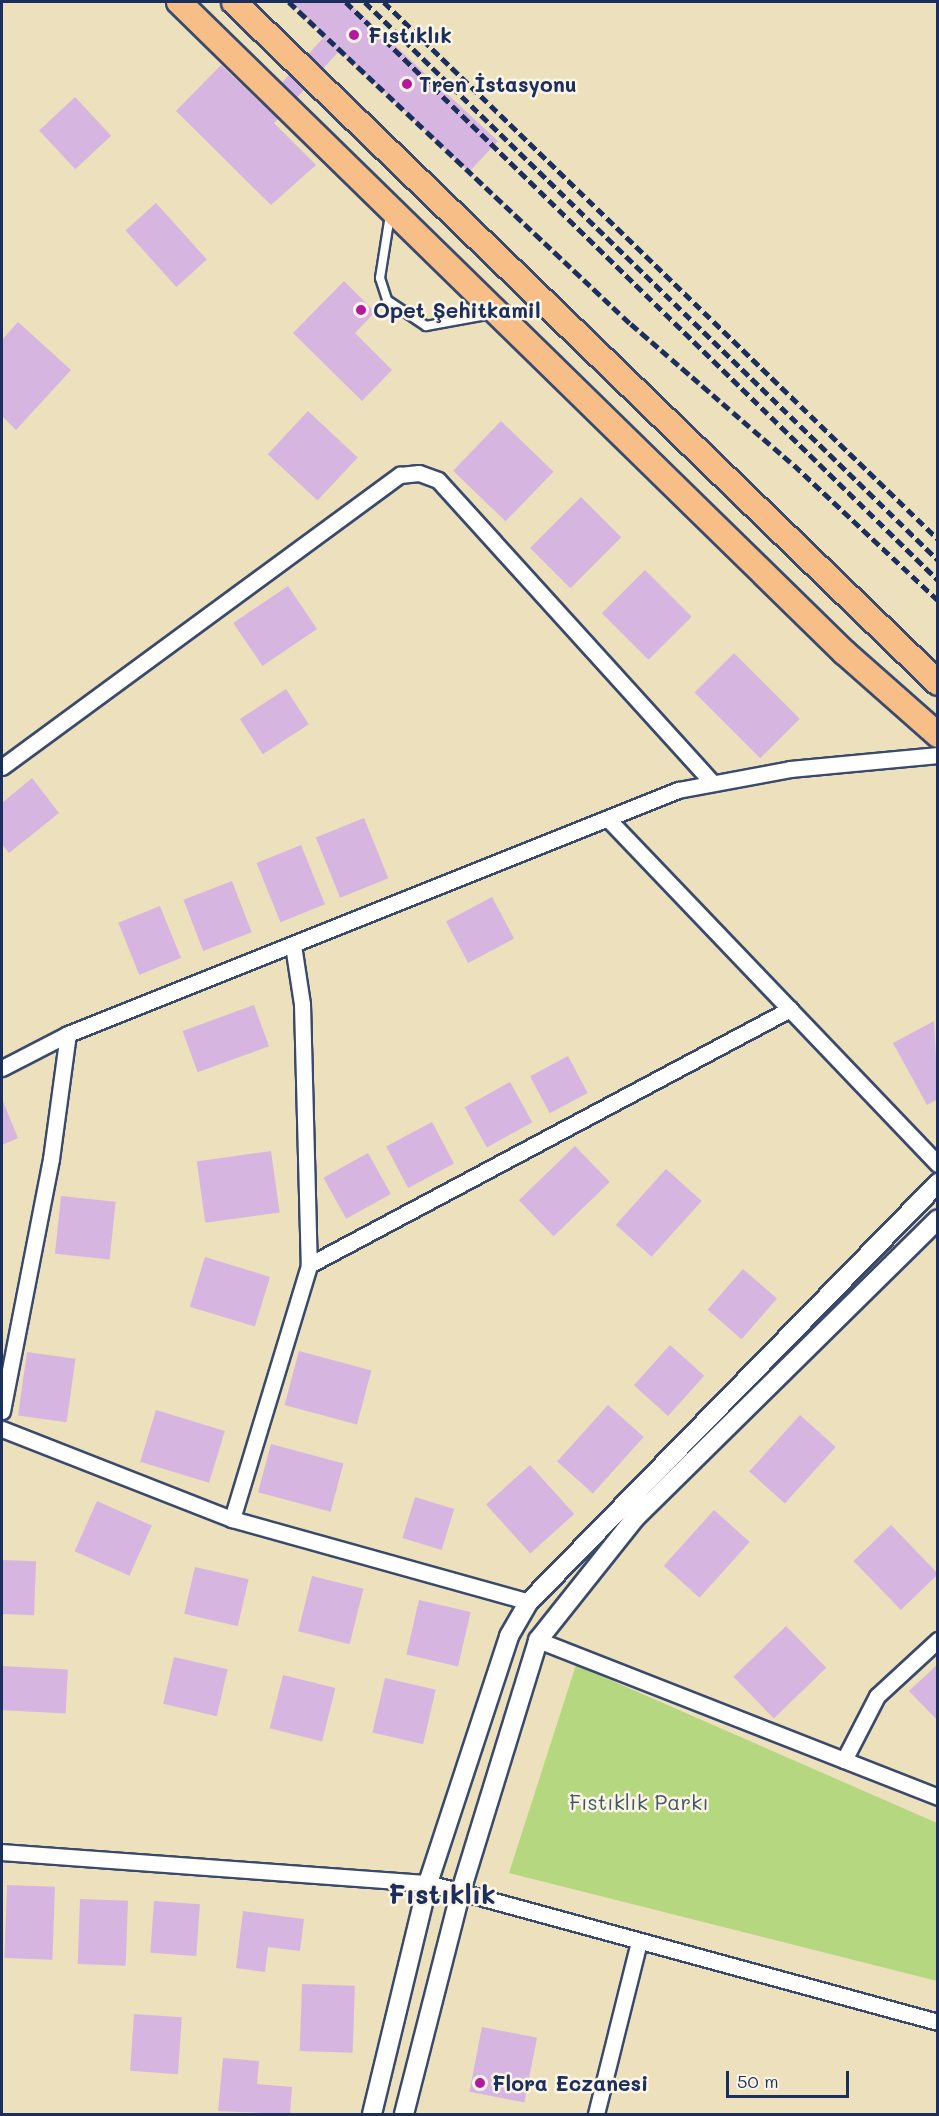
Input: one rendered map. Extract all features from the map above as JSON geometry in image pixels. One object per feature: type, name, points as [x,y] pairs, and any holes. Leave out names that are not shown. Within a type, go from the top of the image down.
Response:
[{"type":"main road","points":[[179,2],[501,313],[845,653],[938,735]]},
{"type":"main road","points":[[234,2],[938,683]]},
{"type":"street","points":[[2,767],[400,475],[419,473],[438,480],[713,783]]},
{"type":"street","points":[[2,1068],[68,1034],[678,789],[790,769],[938,755]]},
{"type":"street","points":[[608,819],[938,1164]]},
{"type":"street","points":[[232,1519],[309,1265],[302,1004],[293,945]]},
{"type":"street","points":[[309,1265],[790,1009]]},
{"type":"street","points":[[2,1412],[51,1159],[68,1034]]},
{"type":"street","points":[[372,2115],[428,1883],[509,1636],[529,1602],[938,1183]]},
{"type":"street","points":[[404,2115],[461,1891],[538,1640],[636,1517],[938,1219]]},
{"type":"street","points":[[2,1429],[232,1519],[529,1602]]},
{"type":"street","points":[[538,1640],[938,1797]]},
{"type":"street","points":[[844,1760],[877,1696],[938,1640]]},
{"type":"street","points":[[2,1852],[428,1883],[938,2022]]},
{"type":"street","points":[[596,2115],[639,1941]]},
{"type":"lane","points":[[392,207],[380,278],[387,300],[426,326],[501,313]]},
{"type":"green space","name":"Fıstıklık Parkı","points":[[576,1665],[937,1823],[937,1981],[509,1873]]},
{"type":"building","name":"Tren İstasyonu","points":[[292,2],[348,2],[498,141],[469,172],[340,50],[274,123],[316,165],[271,205],[176,111],[221,65],[262,104],[325,36]]},
{"type":"building","points":[[75,97],[111,136],[75,169],[39,130]]},
{"type":"building","points":[[156,203],[207,259],[176,287],[126,230]]},
{"type":"building","points":[[344,281],[375,312],[355,333],[392,370],[362,401],[293,333]]},
{"type":"building","points":[[18,322],[71,370],[16,430],[2,416],[2,340]]},
{"type":"building","points":[[308,411],[358,457],[317,501],[268,454]]},
{"type":"building","points":[[501,421],[554,472],[506,521],[453,471]]},
{"type":"building","points":[[581,497],[621,537],[570,588],[530,548]]},
{"type":"building","points":[[645,570],[692,617],[649,660],[602,613]]},
{"type":"building","points":[[288,586],[317,629],[262,666],[233,623]]},
{"type":"building","points":[[734,653],[800,719],[760,758],[694,693]]},
{"type":"building","points":[[286,689],[309,724],[263,754],[240,719]]},
{"type":"building","points":[[32,778],[59,813],[9,853],[2,844],[2,803]]},
{"type":"building","points":[[364,818],[388,878],[340,898],[316,837]]},
{"type":"building","points":[[301,845],[325,904],[280,922],[256,863]]},
{"type":"building","points":[[232,881],[252,932],[203,951],[183,900]]},
{"type":"building","points":[[492,897],[514,938],[468,963],[446,921]]},
{"type":"building","points":[[160,906],[181,958],[139,975],[118,923]]},
{"type":"building","points":[[254,1005],[269,1046],[198,1072],[183,1031]]},
{"type":"building","points":[[934,1021],[938,1099],[927,1105],[893,1043]]},
{"type":"building","points":[[568,1056],[588,1093],[550,1113],[530,1076]]},
{"type":"building","points":[[510,1082],[532,1122],[487,1147],[465,1107]]},
{"type":"building","points":[[2,1099],[18,1138],[2,1145]]},
{"type":"building","points":[[432,1122],[454,1163],[408,1188],[386,1146]]},
{"type":"building","points":[[575,1146],[610,1182],[554,1236],[519,1200]]},
{"type":"building","points":[[271,1151],[280,1212],[205,1223],[197,1161]]},
{"type":"building","points":[[368,1153],[391,1194],[346,1219],[323,1178]]},
{"type":"building","points":[[666,1169],[702,1201],[651,1257],[616,1225]]},
{"type":"building","points":[[61,1196],[116,1202],[110,1259],[55,1254]]},
{"type":"building","points":[[205,1257],[270,1277],[255,1327],[190,1307]]},
{"type":"building","points":[[743,1269],[777,1299],[742,1339],[708,1310]]},
{"type":"building","points":[[670,1345],[704,1376],[668,1416],[634,1385]]},
{"type":"building","points":[[299,1351],[371,1370],[357,1425],[285,1405]]},
{"type":"building","points":[[27,1352],[76,1359],[67,1422],[18,1415]]},
{"type":"building","points":[[608,1405],[644,1437],[593,1494],[557,1461]]},
{"type":"building","points":[[156,1410],[225,1431],[209,1483],[140,1462]]},
{"type":"building","points":[[800,1415],[836,1447],[785,1504],[749,1471]]},
{"type":"building","points":[[271,1444],[343,1463],[331,1512],[258,1492]]},
{"type":"building","points":[[530,1465],[574,1514],[530,1554],[486,1504]]},
{"type":"building","points":[[415,1497],[454,1509],[442,1550],[402,1538]]},
{"type":"building","points":[[97,1501],[152,1525],[129,1576],[75,1551]]},
{"type":"building","points":[[714,1510],[750,1542],[699,1598],[664,1566]]},
{"type":"building","points":[[891,1525],[938,1574],[901,1610],[854,1561]]},
{"type":"building","points":[[2,1560],[36,1561],[34,1615],[2,1614]]},
{"type":"building","points":[[195,1567],[249,1579],[238,1626],[184,1614]]},
{"type":"building","points":[[312,1576],[363,1589],[350,1644],[298,1631]]},
{"type":"building","points":[[419,1600],[471,1612],[458,1666],[406,1655]]},
{"type":"building","points":[[786,1626],[826,1668],[774,1718],[733,1677]]},
{"type":"building","points":[[174,1657],[228,1669],[217,1716],[163,1704]]},
{"type":"building","points":[[938,1664],[938,1721],[909,1691]]},
{"type":"building","points":[[2,1666],[68,1669],[66,1713],[2,1710]]},
{"type":"building","points":[[283,1675],[335,1688],[322,1741],[270,1728]]},
{"type":"building","points":[[385,1678],[436,1690],[423,1744],[372,1733]]},
{"type":"building","points":[[7,1885],[55,1887],[52,1960],[4,1958]]},
{"type":"building","points":[[80,1899],[128,1901],[126,1966],[78,1964]]},
{"type":"building","points":[[154,1901],[200,1904],[196,1956],[150,1953]]},
{"type":"building","points":[[243,1911],[304,1919],[300,1951],[268,1947],[265,1972],[236,1968]]},
{"type":"building","points":[[302,1984],[355,1986],[353,2053],[300,2051]]},
{"type":"building","points":[[134,2014],[182,2017],[178,2074],[130,2071]]},
{"type":"building","points":[[482,2027],[537,2038],[524,2102],[469,2092]]},
{"type":"building","points":[[223,2058],[259,2061],[257,2084],[292,2087],[290,2114],[218,2111]]},
{"type":"railway","points":[[289,2],[631,324],[794,465],[938,600]]},
{"type":"railway","points":[[346,2],[938,580]]},
{"type":"railway","points":[[365,2],[938,560]]},
{"type":"railway","points":[[384,2],[938,539]]},
{"type":"place","name":"Fıstıklık","points":[[354,35]]},
{"type":"place","name":"Tren İstasyonu","points":[[407,84]]},
{"type":"place","name":"Opet Şehitkamil","points":[[361,310]]},
{"type":"place","name":"Flora Eczanesi","points":[[480,2083]]},
{"type":"district","name":"Fıstıklık","points":[[442,1894]]}]
